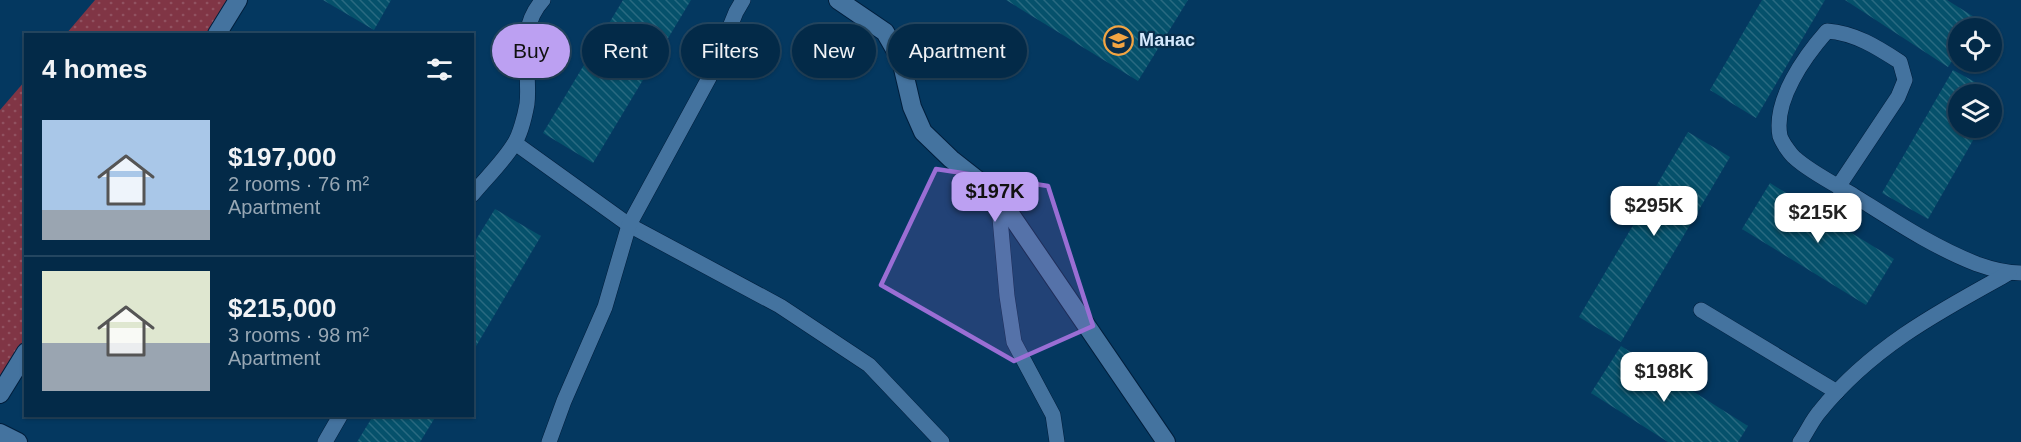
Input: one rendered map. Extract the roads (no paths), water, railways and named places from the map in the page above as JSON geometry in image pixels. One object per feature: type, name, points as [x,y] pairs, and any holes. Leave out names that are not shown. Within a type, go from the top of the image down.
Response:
[{"type":"street","points":[[218,33],[238,0]]},
{"type":"street","points":[[838,0],[885,32],[901,60],[912,107],[923,132],[951,159],[998,196],[1166,442]]},
{"type":"street","points":[[0,394],[24,355]]},
{"type":"street","points":[[0,433],[18,442]]},
{"type":"lane","points":[[479,178],[515,143],[527,104],[525,59],[528,31],[536,8],[543,0]]},
{"type":"lane","points":[[549,442],[564,401],[605,307],[629,225],[709,78],[743,0]]},
{"type":"lane","points":[[1838,187],[1899,97],[1905,80],[1900,62],[1875,46],[1844,32],[1827,31],[1808,52],[1789,87],[1779,116],[1780,138],[1794,158],[1838,187],[1917,235],[1977,264],[2015,273]]},
{"type":"lane","points":[[515,143],[629,225],[780,306],[869,365],[942,442]]},
{"type":"lane","points":[[998,196],[1007,296],[1014,342],[1053,415],[1057,442]]},
{"type":"lane","points":[[1800,442],[1819,412],[1837,392],[1892,342],[1935,314],[2015,273]]},
{"type":"lane","points":[[1701,310],[1837,392]]},
{"type":"lane","points":[[325,442],[339,417]]},
{"type":"place","name":"Манас","points":[[1118,40]]}]
